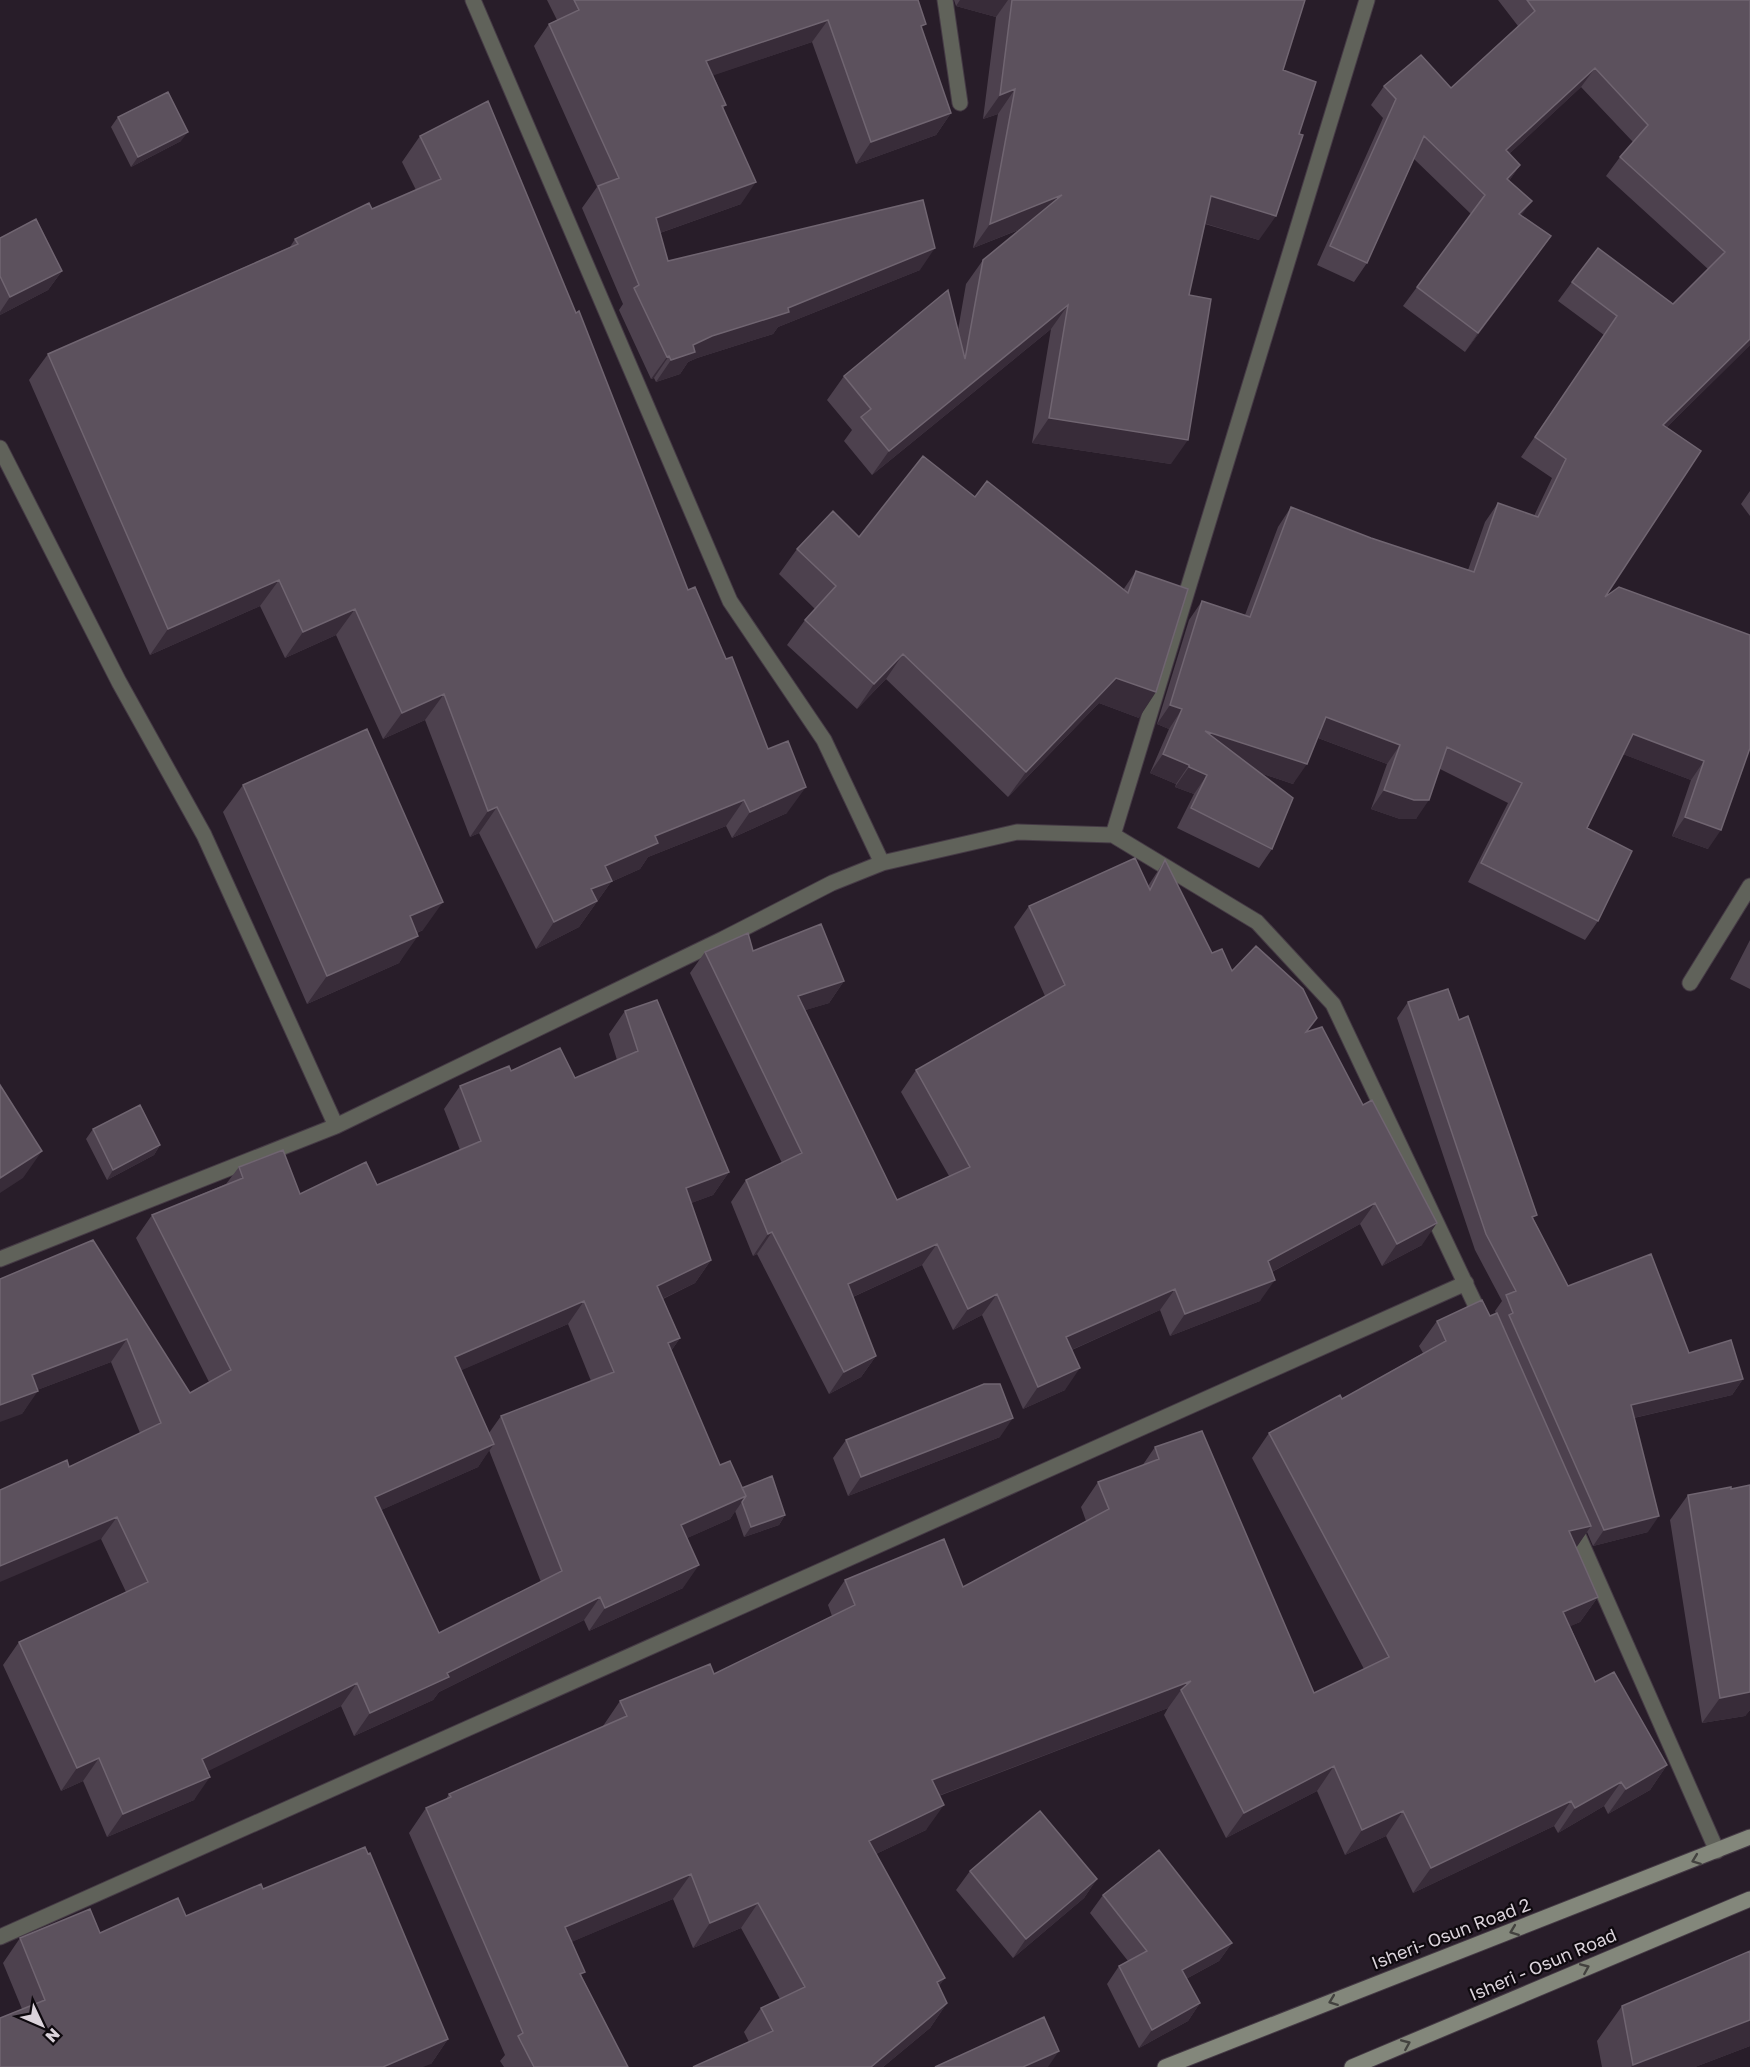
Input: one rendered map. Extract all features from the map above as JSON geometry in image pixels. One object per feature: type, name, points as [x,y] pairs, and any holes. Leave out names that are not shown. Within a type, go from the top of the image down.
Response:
[{"type":"main road","name":"Isheri- Osun Road 2","points":[[1165,2067],[1750,1837]]},
{"type":"main road","name":"Isheri - Osun Road","points":[[1352,2067],[1750,1899]]},
{"type":"street","points":[[473,0],[730,601],[825,740],[882,864]]},
{"type":"street","points":[[945,0],[960,103]]},
{"type":"street","points":[[1113,835],[1367,0]]},
{"type":"street","points":[[0,448],[119,682],[204,835],[336,1126]]},
{"type":"street","points":[[0,1259],[336,1126],[723,939],[832,883],[882,864],[1017,832],[1113,835],[1257,922],[1333,1004],[1491,1338]]},
{"type":"street","points":[[1690,983],[1750,886]]},
{"type":"street","points":[[0,1937],[1466,1283]]},
{"type":"street","points":[[1568,1513],[1717,1851]]},
{"type":"building","points":[[574,0],[918,0],[926,24],[921,26],[951,113],[871,142],[828,20],[706,61],[726,105],[722,106],[756,182],[656,218],[668,261],[923,200],[935,248],[788,308],[789,312],[712,336],[693,345],[695,352],[671,360],[669,356],[667,357],[634,288],[639,285],[598,186],[619,178],[549,24],[579,10]]},
{"type":"building","points":[[1012,0],[1305,0],[1283,70],[1316,82],[1299,134],[1303,135],[1276,216],[1211,196],[1189,295],[1211,299],[1188,440],[1049,418],[1068,305],[889,451],[861,417],[871,409],[844,376],[948,290],[965,359],[983,260],[1062,195],[990,224],[1015,89],[1000,95]]},
{"type":"building","points":[[1527,0],[1750,0],[1750,339],[1663,425],[1701,451],[1605,597],[1619,587],[1750,635],[1750,748],[1721,830],[1685,817],[1704,761],[1633,734],[1587,828],[1632,851],[1598,921],[1481,863],[1522,783],[1447,747],[1429,800],[1414,800],[1384,790],[1400,745],[1326,717],[1307,764],[1205,731],[1293,798],[1272,849],[1191,808],[1207,775],[1163,754],[1182,709],[1170,705],[1202,601],[1250,617],[1291,507],[1371,538],[1474,572],[1498,503],[1538,517],[1566,459],[1535,437],[1617,316],[1572,282],[1598,248],[1673,304],[1725,252],[1620,157],[1648,125],[1595,68],[1506,150],[1520,165],[1507,179],[1532,201],[1519,214],[1551,236],[1478,333],[1417,287],[1485,195],[1424,136],[1367,263],[1330,246],[1396,99],[1384,86],[1421,55],[1451,88],[1535,11]]},
{"type":"building","points":[[168,92],[188,132],[138,157],[118,117]]},
{"type":"building","points":[[488,101],[576,313],[579,311],[688,590],[695,587],[726,659],[732,657],[768,749],[788,741],[806,787],[750,812],[744,800],[655,836],[658,843],[605,866],[612,881],[591,889],[597,901],[554,922],[497,807],[488,811],[444,694],[402,713],[355,609],[303,632],[279,580],[168,629],[48,354],[298,244],[295,239],[369,203],[372,209],[441,179],[420,136]]},
{"type":"building","points":[[36,219],[62,271],[10,297],[0,276],[0,238]]},
{"type":"building","points":[[923,456],[975,497],[987,481],[1128,593],[1136,571],[1188,589],[1156,692],[1116,678],[1026,772],[903,654],[874,684],[805,620],[836,586],[797,549],[833,511],[859,537]]},
{"type":"building","points":[[367,729],[443,902],[410,916],[418,936],[327,976],[243,785]]},
{"type":"building","points":[[1135,858],[1150,890],[1165,860],[1212,953],[1222,949],[1232,971],[1256,946],[1303,989],[1317,1018],[1306,1032],[1322,1027],[1363,1105],[1372,1100],[1437,1223],[1397,1244],[1375,1203],[1268,1261],[1275,1280],[1185,1314],[1175,1289],[1066,1337],[1080,1368],[1038,1387],[997,1294],[968,1309],[937,1244],[848,1284],[876,1356],[844,1372],[772,1232],[768,1234],[746,1180],[802,1153],[705,952],[748,933],[753,951],[821,924],[844,981],[798,996],[897,1200],[970,1167],[916,1070],[1065,985],[1029,906]]},
{"type":"building","points":[[1448,989],[1459,1020],[1468,1016],[1537,1215],[1532,1217],[1568,1286],[1651,1254],[1689,1353],[1731,1340],[1743,1379],[1631,1405],[1659,1516],[1604,1530],[1509,1315],[1513,1313],[1506,1295],[1516,1291],[1486,1234],[1408,1002]]},
{"type":"building","points":[[657,1000],[729,1172],[686,1188],[711,1260],[657,1286],[680,1338],[668,1343],[720,1465],[730,1461],[746,1496],[681,1525],[699,1565],[605,1608],[600,1597],[447,1673],[449,1677],[370,1713],[357,1683],[202,1759],[210,1777],[123,1814],[99,1758],[77,1768],[19,1642],[148,1582],[117,1517],[0,1566],[0,1490],[67,1460],[69,1467],[161,1423],[127,1339],[32,1375],[38,1391],[0,1405],[0,1279],[93,1240],[190,1393],[231,1370],[152,1215],[243,1178],[239,1167],[283,1150],[300,1194],[366,1162],[377,1185],[481,1141],[460,1086],[509,1066],[511,1071],[560,1048],[575,1078],[638,1051],[625,1011]],"holes":[[[584,1301],[614,1372],[501,1416],[562,1571],[439,1633],[375,1497],[494,1444],[455,1357]]]},
{"type":"building","points":[[0,1085],[42,1151],[0,1178]]},
{"type":"building","points":[[140,1105],[160,1145],[113,1170],[93,1129]]},
{"type":"building","points":[[1482,1300],[1490,1316],[1497,1313],[1591,1526],[1569,1531],[1598,1597],[1563,1612],[1595,1682],[1614,1672],[1667,1765],[1626,1789],[1621,1782],[1575,1808],[1571,1801],[1431,1868],[1403,1811],[1362,1830],[1334,1766],[1244,1813],[1181,1690],[1191,1681],[932,1780],[944,1805],[869,1841],[945,1978],[937,1982],[947,2003],[871,2067],[693,2067],[773,2031],[761,2008],[805,1987],[758,1903],[710,1923],[691,1874],[565,1927],[585,1972],[580,1974],[628,2067],[534,2067],[518,2036],[523,2033],[426,1808],[451,1797],[449,1794],[627,1716],[620,1701],[710,1664],[714,1674],[855,1605],[845,1580],[944,1539],[963,1587],[1109,1509],[1098,1482],[1159,1459],[1155,1447],[1202,1431],[1314,1693],[1389,1657],[1269,1433],[1340,1395],[1342,1399],[1446,1341],[1437,1321]]},
{"type":"building","points":[[984,1384],[1000,1384],[1013,1418],[861,1477],[846,1440]]},
{"type":"building","points":[[772,1476],[785,1515],[751,1527],[742,1502],[746,1496],[742,1488]]},
{"type":"building","points":[[1750,1485],[1750,1692],[1720,1698],[1688,1495]]},
{"type":"building","points":[[1040,1811],[1097,1879],[1026,1939],[970,1871]]},
{"type":"building","points":[[365,1847],[368,1854],[370,1853],[448,2039],[383,2067],[0,2067],[0,2018],[45,2000],[20,1938],[90,1909],[100,1933],[178,1898],[186,1916],[261,1884],[263,1889]]},
{"type":"building","points":[[1159,1850],[1232,1943],[1182,1970],[1200,2003],[1152,2030],[1119,1966],[1147,1951],[1103,1895]]},
{"type":"building","points":[[1750,1951],[1750,2020],[1633,2065],[1622,2006]]},
{"type":"building","points":[[1044,2017],[1059,2051],[1023,2067],[935,2067]]}]
